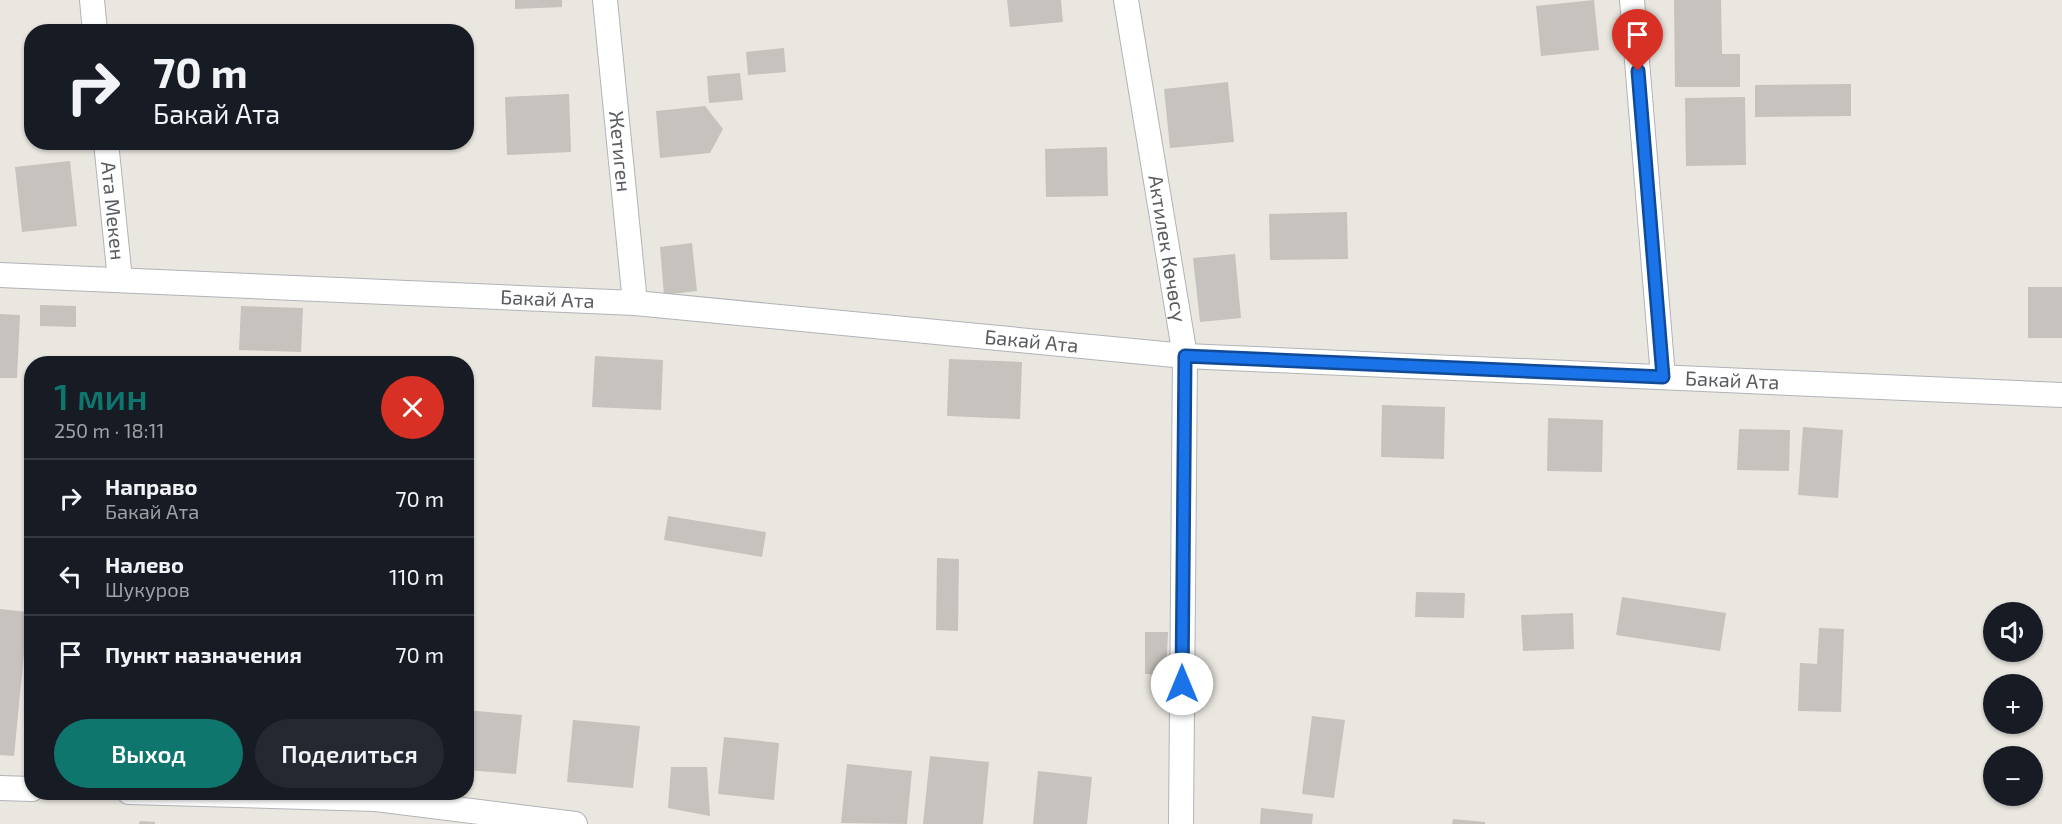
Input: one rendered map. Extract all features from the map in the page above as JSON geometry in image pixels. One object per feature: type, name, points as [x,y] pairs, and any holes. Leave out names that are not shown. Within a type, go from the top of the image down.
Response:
[{"type":"street","points":[[92,0],[94,24]]},
{"type":"street","name":"Жетиген","points":[[605,0],[635,303]]},
{"type":"street","name":"Актилек Көчөсү","points":[[1126,0],[1185,356],[1181,824]]},
{"type":"street","points":[[1632,0],[1663,377]]},
{"type":"street","name":"Ата Мекен","points":[[107,150],[120,280]]},
{"type":"street","name":"Бакай Ата","points":[[0,275],[635,303],[1185,356],[2062,395]]},
{"type":"street","points":[[0,788],[24,789]]},
{"type":"street","points":[[384,800],[575,824]]},
{"type":"building","points":[[515,0],[562,0],[562,7],[515,9]]},
{"type":"building","points":[[1007,0],[1061,0],[1063,22],[1010,27]]},
{"type":"building","points":[[1594,0],[1599,50],[1541,56],[1536,6]]},
{"type":"building","points":[[1674,0],[1721,0],[1722,54],[1740,54],[1740,87],[1675,87]]},
{"type":"building","points":[[784,48],[786,72],[748,75],[746,52]]},
{"type":"building","points":[[740,73],[743,100],[709,103],[707,76]]},
{"type":"building","points":[[1228,82],[1234,142],[1170,148],[1164,89]]},
{"type":"building","points":[[1851,84],[1851,116],[1755,117],[1755,85]]},
{"type":"building","points":[[569,94],[571,152],[507,155],[505,97]]},
{"type":"building","points":[[1745,97],[1746,165],[1686,166],[1685,98]]},
{"type":"building","points":[[705,106],[723,129],[710,153],[660,158],[656,111]]},
{"type":"building","points":[[1107,147],[1108,196],[1046,197],[1045,149]]},
{"type":"building","points":[[70,161],[77,226],[22,232],[15,167]]},
{"type":"building","points":[[1347,212],[1348,259],[1270,260],[1269,214]]},
{"type":"building","points":[[692,243],[697,291],[664,295],[660,247]]},
{"type":"building","points":[[1235,254],[1241,318],[1200,322],[1193,258]]},
{"type":"building","points":[[2028,287],[2062,287],[2062,338],[2028,338]]},
{"type":"building","points":[[40,305],[76,306],[76,327],[40,326]]},
{"type":"building","points":[[241,306],[303,308],[301,352],[239,350]]},
{"type":"building","points":[[0,314],[20,315],[17,378],[0,378]]},
{"type":"building","points":[[595,356],[663,360],[661,410],[592,407]]},
{"type":"building","points":[[949,359],[1022,362],[1020,419],[947,416]]},
{"type":"building","points":[[1382,405],[1445,407],[1444,459],[1381,457]]},
{"type":"building","points":[[1548,418],[1603,420],[1602,472],[1547,471]]},
{"type":"building","points":[[1803,427],[1843,430],[1838,498],[1798,495]]},
{"type":"building","points":[[1739,429],[1790,430],[1789,471],[1737,470]]},
{"type":"building","points":[[668,516],[766,532],[762,557],[664,540]]},
{"type":"building","points":[[937,558],[959,559],[958,631],[936,630]]},
{"type":"building","points":[[1416,592],[1465,593],[1464,618],[1415,617]]},
{"type":"building","points":[[1622,597],[1726,613],[1720,651],[1616,635]]},
{"type":"building","points":[[0,609],[24,612],[24,653],[14,756],[0,755]]},
{"type":"building","points":[[1573,613],[1574,649],[1523,651],[1521,615]]},
{"type":"building","points":[[1819,628],[1844,629],[1841,712],[1798,711],[1800,663],[1817,664]]},
{"type":"building","points":[[1145,632],[1168,632],[1166,675],[1145,674]]},
{"type":"building","points":[[474,711],[522,715],[516,774],[474,771]]},
{"type":"building","points":[[1312,716],[1345,720],[1334,798],[1302,794]]},
{"type":"building","points":[[573,720],[640,726],[633,788],[567,782]]},
{"type":"building","points":[[724,737],[779,743],[774,800],[718,794]]},
{"type":"building","points":[[930,756],[989,762],[983,824],[923,824]]},
{"type":"building","points":[[847,764],[912,771],[907,824],[841,823]]},
{"type":"building","points":[[671,767],[707,767],[710,816],[668,808]]},
{"type":"building","points":[[1038,771],[1092,777],[1087,824],[1033,824]]},
{"type":"building","points":[[1261,808],[1313,814],[1312,824],[1260,824]]},
{"type":"building","points":[[1453,819],[1485,822],[1485,824],[1452,824]]},
{"type":"building","points":[[140,821],[155,822],[155,824],[139,824]]},
{"type":"route","points":[[1182,684],[1185,356],[1663,377],[1638,71]]}]
